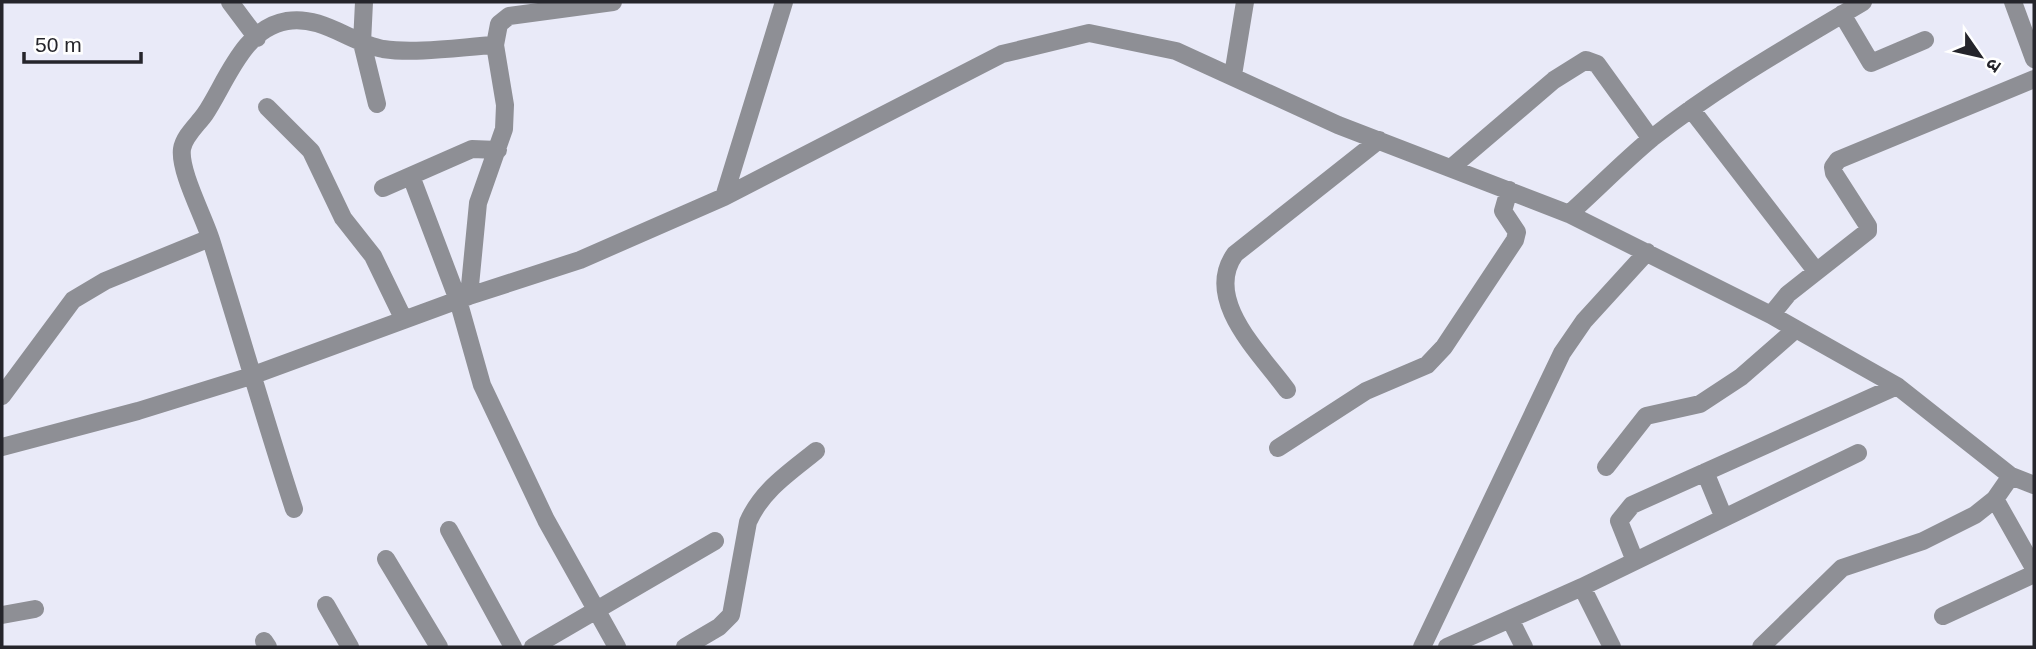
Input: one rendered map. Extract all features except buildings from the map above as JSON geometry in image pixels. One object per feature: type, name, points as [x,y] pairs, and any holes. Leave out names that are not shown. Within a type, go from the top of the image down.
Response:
[{"type":"street","points":[[230,2],[257,38]]},
{"type":"street","points":[[364,2],[362,43],[377,104]]},
{"type":"street","points":[[463,298],[475,219],[482,188],[498,150],[505,105],[495,46],[499,24],[509,16],[613,2]]},
{"type":"street","points":[[724,197],[784,2]]},
{"type":"street","points":[[1233,75],[1245,2]]},
{"type":"street","points":[[1569,214],[1651,139],[1691,109],[1747,71],[1863,2]]},
{"type":"street","points":[[2013,2],[2034,59]]},
{"type":"street","points":[[1842,14],[1871,63],[1925,40]]},
{"type":"street","points":[[293,509],[182,150],[184,142],[208,110],[230,66],[257,38],[277,24],[301,21],[330,28],[362,43],[388,50],[495,46]]},
{"type":"street","points":[[2,447],[138,411],[251,376],[463,298],[580,260],[724,197],[1002,54],[1089,33],[1176,51],[1338,125],[1452,166],[1569,214],[1771,315],[1897,386],[2011,476],[2034,485]]},
{"type":"street","points":[[1452,166],[1554,80],[1587,60],[1597,64],[1651,139]]},
{"type":"street","points":[[1771,315],[1788,294],[1858,242],[1868,231],[1868,226],[1834,173],[1833,167],[1838,160],[2034,79]]},
{"type":"street","points":[[267,107],[311,150],[343,218],[373,257],[404,320]]},
{"type":"street","points":[[1691,109],[1816,271]]},
{"type":"street","points":[[1287,390],[1234,320],[1228,304],[1228,262],[1234,254],[1379,140]]},
{"type":"street","points":[[383,188],[472,149],[498,150]]},
{"type":"street","points":[[411,176],[463,298],[482,385],[546,520],[599,610],[617,647]]},
{"type":"street","points":[[1279,448],[1366,391],[1414,372],[1435,358],[1516,240],[1517,232],[1503,211],[1509,190]]},
{"type":"street","points":[[2,396],[73,300],[105,281],[210,237]]},
{"type":"street","points":[[1422,647],[1566,345],[1584,321],[1647,252]]},
{"type":"street","points":[[1606,467],[1646,416],[1700,404],[1741,377],[1796,329]]},
{"type":"street","points":[[1635,561],[1619,521],[1632,505],[1897,386]]},
{"type":"street","points":[[685,647],[719,627],[731,615],[747,522],[752,511],[766,492],[817,450]]},
{"type":"street","points":[[1447,647],[1582,587],[1858,453]]},
{"type":"street","points":[[1705,472],[1724,518]]},
{"type":"street","points":[[1761,647],[1842,568],[1923,541],[1975,515],[1995,499],[2011,476]]},
{"type":"street","points":[[1995,499],[2034,568]]},
{"type":"street","points":[[449,530],[513,647]]},
{"type":"street","points":[[533,647],[715,541]]},
{"type":"street","points":[[386,559],[439,647]]},
{"type":"street","points":[[1943,616],[2034,574]]},
{"type":"street","points":[[1582,587],[1612,647]]},
{"type":"street","points":[[326,605],[350,647]]},
{"type":"street","points":[[2,615],[35,609]]},
{"type":"street","points":[[1510,619],[1524,647]]}]
